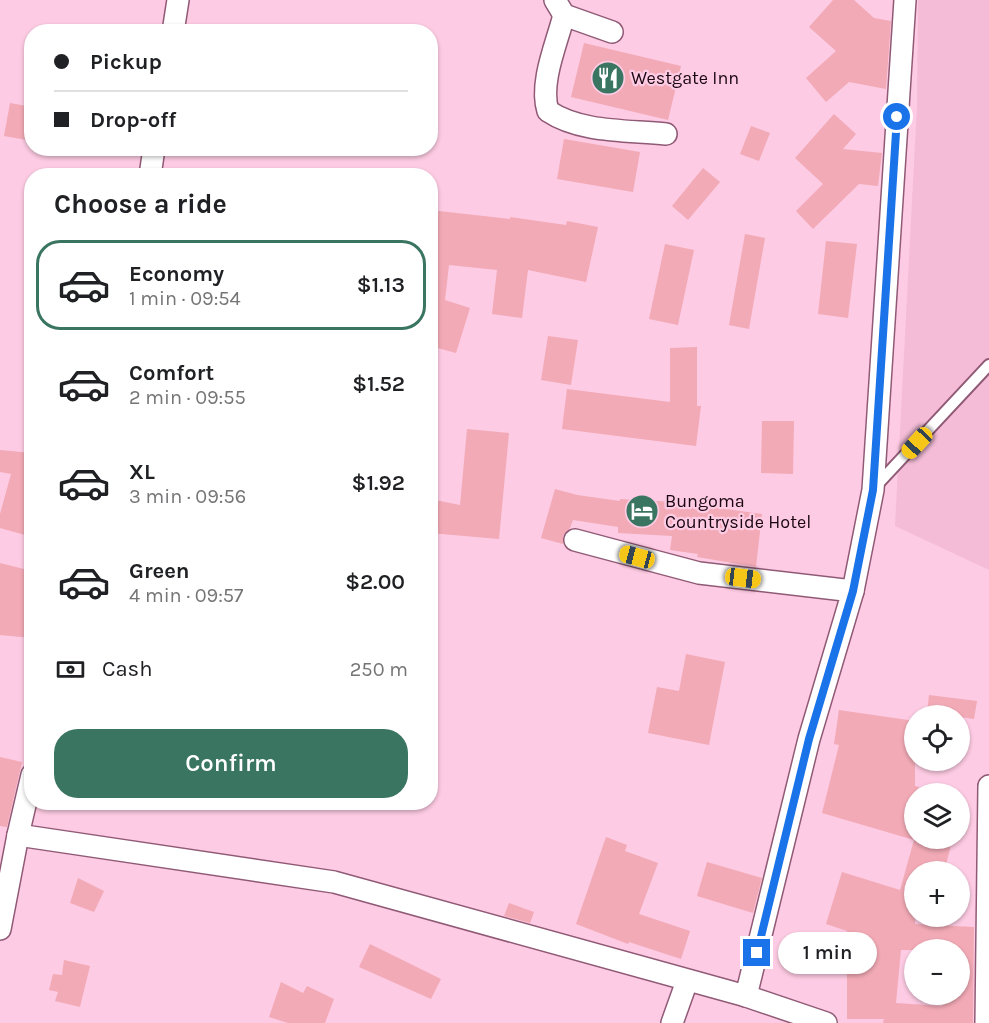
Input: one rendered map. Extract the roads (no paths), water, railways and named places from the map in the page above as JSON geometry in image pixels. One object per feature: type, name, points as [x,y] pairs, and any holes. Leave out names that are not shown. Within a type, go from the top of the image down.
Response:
[{"type":"street","points":[[174,24],[178,0]]},
{"type":"street","points":[[746,996],[809,739],[853,591],[873,490],[904,0]]},
{"type":"street","points":[[612,32],[560,8],[546,82],[544,100],[548,111],[560,119],[580,125],[666,135]]},
{"type":"street","points":[[576,540],[699,573],[853,591]]},
{"type":"street","points":[[986,1023],[989,786]]},
{"type":"street","points":[[0,929],[24,809]]},
{"type":"street","points":[[18,835],[334,882],[746,996],[826,1023]]},
{"type":"street","points":[[672,1023],[687,981]]},
{"type":"lane","points":[[873,490],[989,365]]},
{"type":"place","name":"Westgate Inn","points":[[608,78]]},
{"type":"place","name":"Bungoma Countryside Hotel","points":[[642,511]]}]
